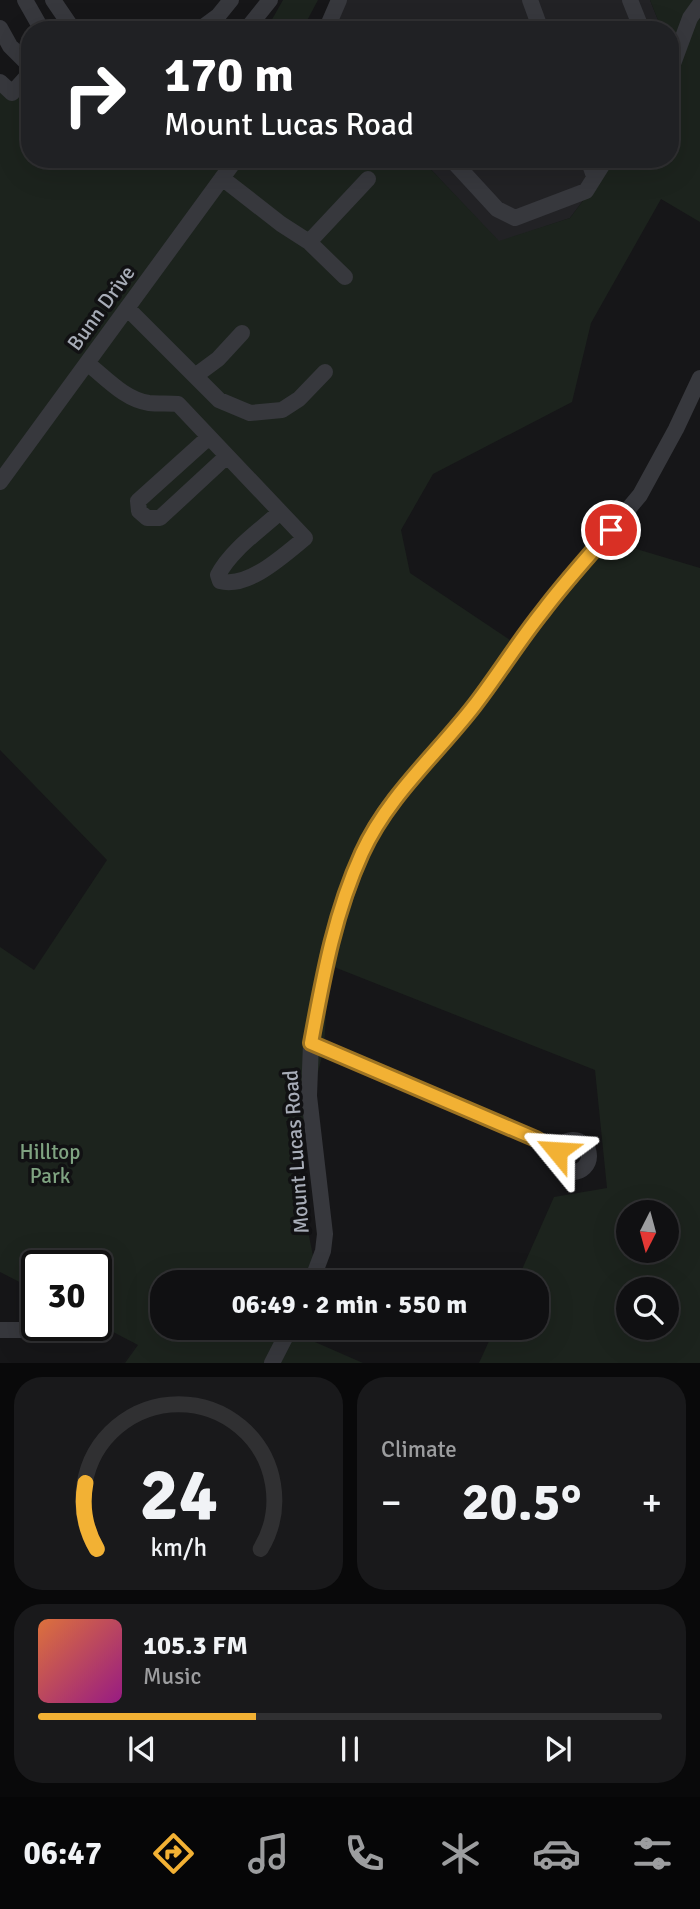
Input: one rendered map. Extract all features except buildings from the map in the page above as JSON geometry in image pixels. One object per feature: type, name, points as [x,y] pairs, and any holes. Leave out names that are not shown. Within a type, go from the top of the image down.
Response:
[{"type":"street","points":[[25,0],[38,21]]},
{"type":"street","points":[[53,0],[67,21]]},
{"type":"street","points":[[211,21],[231,0]]},
{"type":"street","points":[[253,21],[270,0]]},
{"type":"street","points":[[330,21],[339,0]]},
{"type":"street","points":[[530,0],[538,21]]},
{"type":"street","points":[[630,0],[638,21]]},
{"type":"street","points":[[679,48],[690,18],[700,4]]},
{"type":"street","points":[[0,28],[10,46],[21,57]]},
{"type":"street","points":[[0,82],[12,93],[21,83]]},
{"type":"street","name":"Bunn Drive","points":[[0,482],[229,168]]},
{"type":"street","points":[[459,168],[497,209],[515,218],[586,191],[600,168]]},
{"type":"street","points":[[591,168],[594,176]]},
{"type":"street","points":[[222,178],[309,242],[345,277]]},
{"type":"street","points":[[309,242],[368,179]]},
{"type":"street","points":[[127,308],[219,400],[250,413],[282,410],[299,400],[325,372]]},
{"type":"street","points":[[195,376],[218,359],[242,333]]},
{"type":"street","points":[[87,363],[135,399],[148,403],[178,404],[305,538],[265,571],[229,584],[220,581],[218,575],[235,552],[280,512]]},
{"type":"street","name":"Mount Lucas Road","points":[[316,1270],[323,1251],[325,1234],[309,1096],[311,1043],[328,954],[352,876],[375,827],[400,792],[473,707],[542,612],[640,495],[700,378]]},
{"type":"street","points":[[209,437],[138,501],[139,511],[147,517],[160,518],[227,456]]},
{"type":"street","points":[[311,1043],[536,1139],[557,1151]]},
{"type":"street","points":[[0,1330],[21,1330]]},
{"type":"street","points":[[272,1363],[284,1340]]},
{"type":"shaded area","points":[[347,0],[650,0],[658,21],[338,21]]},
{"type":"shaded area","points":[[429,168],[607,168],[570,218],[499,242]]},
{"type":"green space","points":[[283,0],[318,0],[307,21],[271,21]]},
{"type":"green space","name":"Hilltop Park","points":[[650,0],[700,0],[700,222],[661,199],[591,323],[572,402],[433,474],[401,530],[410,573],[516,644],[603,539],[700,568],[700,1363],[479,1363],[490,1340],[549,1340],[549,1270],[522,1270],[554,1197],[607,1188],[595,1070],[329,965],[324,1048],[306,1120],[286,1121],[315,1266],[313,1270],[150,1270],[150,1340],[310,1340],[363,1363],[125,1363],[138,1345],[112,1331],[112,1250],[21,1250],[21,1283],[0,1272],[0,947],[34,970],[107,860],[0,750],[0,92],[14,98],[21,96],[21,168],[430,168],[499,241],[570,218],[607,168],[679,168],[679,21],[658,21]]},
{"type":"route","points":[[557,1151],[536,1139],[311,1043],[337,920],[361,854],[375,827],[400,792],[473,707],[542,612],[611,530]]}]
